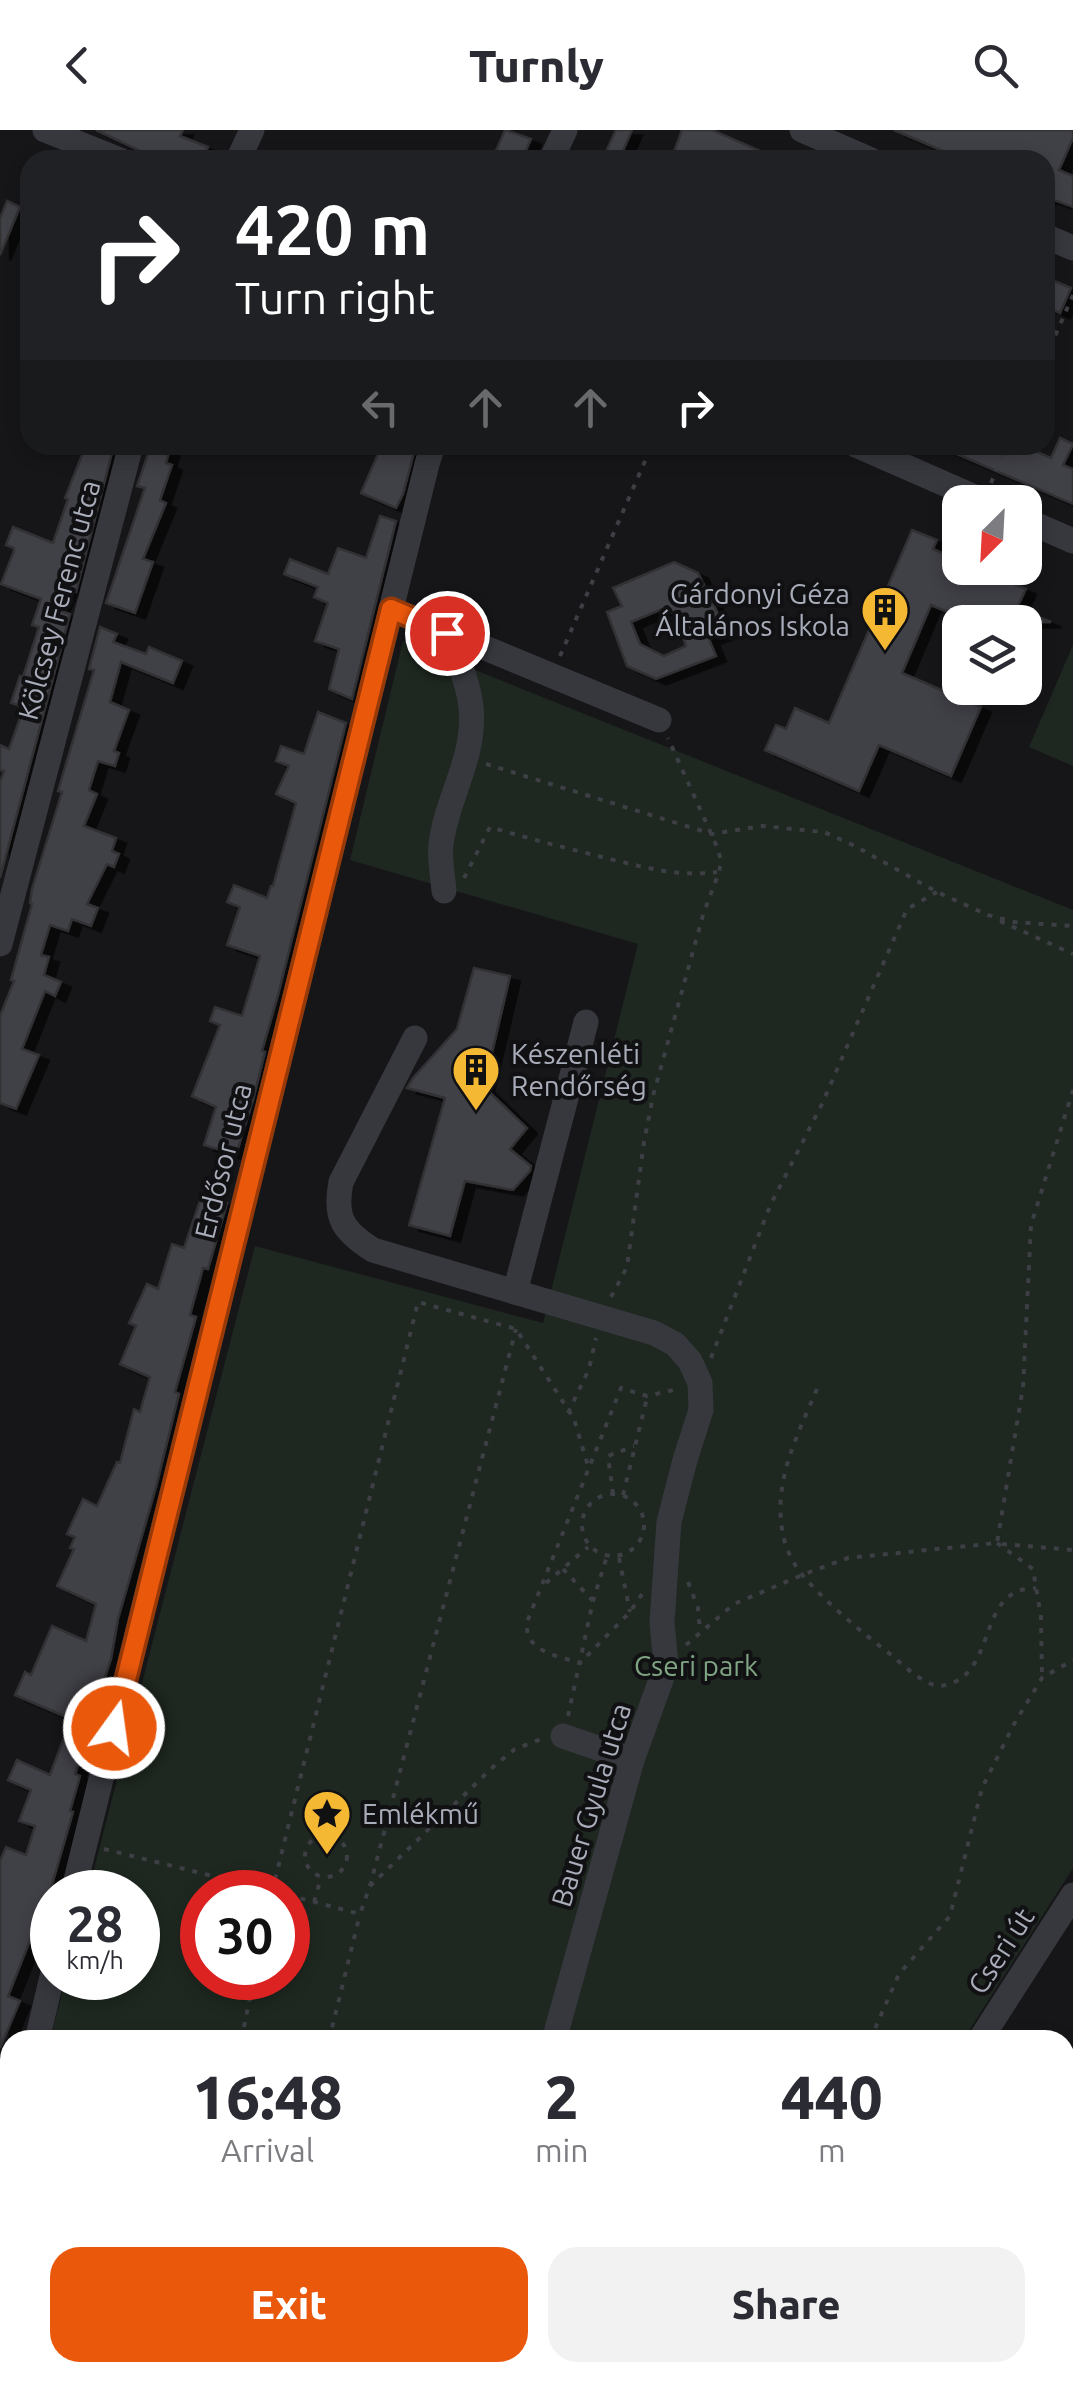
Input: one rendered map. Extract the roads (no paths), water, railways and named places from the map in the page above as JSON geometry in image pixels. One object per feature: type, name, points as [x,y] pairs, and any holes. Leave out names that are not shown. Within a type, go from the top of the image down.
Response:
[{"type":"street","points":[[45,130],[95,150]]},
{"type":"street","points":[[802,130],[849,140]]},
{"type":"street","name":"Kölcsey Ferenc utca","points":[[0,944],[128,455]]},
{"type":"street","name":"Erdősor utca","points":[[78,1870],[430,455]]},
{"type":"street","points":[[879,455],[947,485]]},
{"type":"street","points":[[1042,527],[1073,541]]},
{"type":"street","points":[[391,609],[660,720]]},
{"type":"street","points":[[444,891],[440,846],[468,758],[471,709],[463,670],[447,633]]},
{"type":"street","points":[[415,1038],[341,1182],[337,1202],[341,1221],[354,1238],[373,1250],[515,1292],[586,1022]]},
{"type":"street","name":"Bauer Gyula utca","points":[[515,1292],[654,1332],[675,1344],[690,1361],[700,1384],[702,1410],[669,1522],[662,1622],[666,1666],[632,1760],[557,2030]]},
{"type":"street","points":[[563,1736],[632,1760]]},
{"type":"street","name":"Cseri út","points":[[986,2030],[1073,1895]]},
{"type":"street","points":[[39,2030],[47,2000]]},
{"type":"place","name":"Gárdonyi Géza Általános Iskola","points":[[885,652]]},
{"type":"place","name":"Készenléti Rendőrség","points":[[476,1112]]},
{"type":"place","name":"Emlékmű","points":[[327,1856]]},
{"type":"park label","name":"Cseri park","points":[[696,1666]]}]
